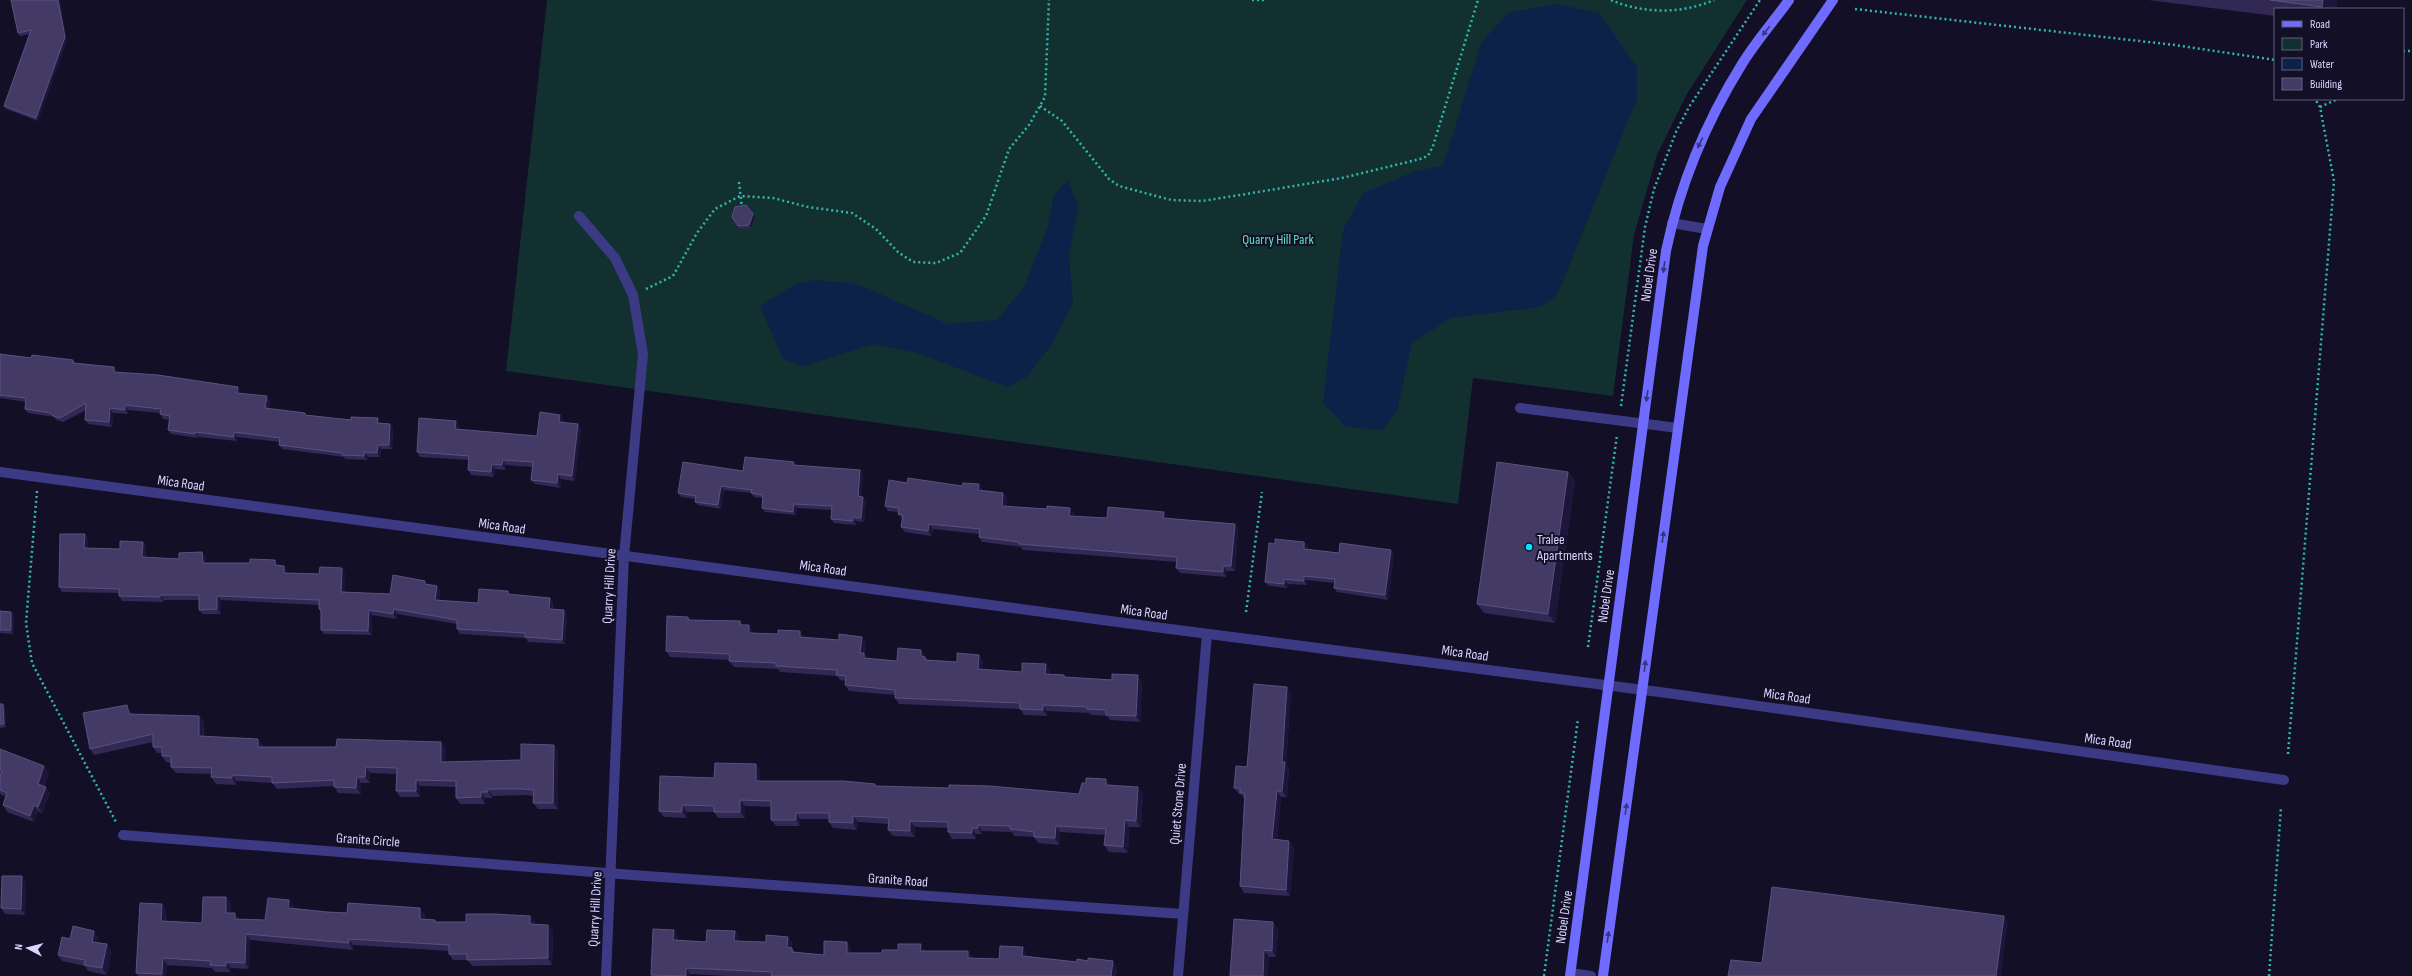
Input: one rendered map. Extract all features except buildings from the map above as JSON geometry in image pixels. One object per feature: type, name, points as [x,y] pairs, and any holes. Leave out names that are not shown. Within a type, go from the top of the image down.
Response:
[{"type":"street","name":"Nobel Drive","points":[[1591,976],[1570,975],[1666,251],[1672,223],[1696,151],[1719,102],[1743,62],[1789,0]]},
{"type":"street","points":[[1603,976],[1678,428],[1707,230],[1720,187],[1751,119],[1833,0]]},
{"type":"street","name":"Quarry Hill Drive","points":[[579,216],[615,258],[633,295],[643,354],[624,556],[606,976]]},
{"type":"street","points":[[1672,223],[1707,230]]},
{"type":"street","points":[[1520,408],[1678,428]]},
{"type":"street","name":"Mica Road","points":[[0,472],[1206,634],[1642,690],[2284,780]]},
{"type":"street","name":"Quiet Stone Drive","points":[[1178,976],[1206,634]]},
{"type":"street","name":"Granite Circle","points":[[123,835],[611,873]]},
{"type":"street","name":"Granite Road","points":[[611,873],[1183,914]]},
{"type":"path","points":[[633,295],[673,276],[697,232],[715,209],[740,196],[773,198],[808,207],[852,213],[876,229],[898,252],[913,262],[936,263],[960,253],[986,216],[1009,149],[1029,125],[1046,97],[1049,0]]},
{"type":"path","points":[[1252,0],[1264,0]]},
{"type":"path","points":[[1040,106],[1062,121],[1109,179],[1119,186],[1171,200],[1202,201],[1342,178],[1428,156],[1478,0]]},
{"type":"path","points":[[1611,0],[1634,8],[1660,11],[1698,5],[1714,0]]},
{"type":"path","points":[[1855,9],[2175,45],[2274,60]]},
{"type":"path","points":[[2288,754],[2334,181],[2320,107],[2316,100]]},
{"type":"path","points":[[2320,107],[2336,100]]},
{"type":"path","points":[[739,182],[742,210]]},
{"type":"path","points":[[38,478],[26,623],[32,663],[123,835]]},
{"type":"path","points":[[1246,612],[1262,492]]},
{"type":"path","points":[[1544,976],[1578,719]]},
{"type":"path","points":[[2269,976],[2281,807]]},
{"type":"green space","name":"Quarry Hill Park","points":[[547,0],[1747,0],[1687,94],[1657,155],[1634,235],[1613,396],[1473,378],[1458,504],[506,371]]},
{"type":"water","points":[[1555,4],[1599,13],[1637,67],[1637,99],[1557,295],[1541,307],[1451,318],[1412,343],[1397,411],[1382,430],[1346,427],[1323,403],[1343,230],[1363,193],[1416,171],[1443,166],[1481,43],[1508,13]]},
{"type":"water","points":[[1068,180],[1078,206],[1069,256],[1073,303],[1052,344],[1027,377],[1008,387],[917,353],[874,344],[803,366],[783,359],[760,306],[794,285],[815,280],[857,284],[948,324],[997,320],[1025,285],[1048,226],[1054,195]]},
{"type":"place","name":"Tralee Apartments","points":[[1529,547]]}]
